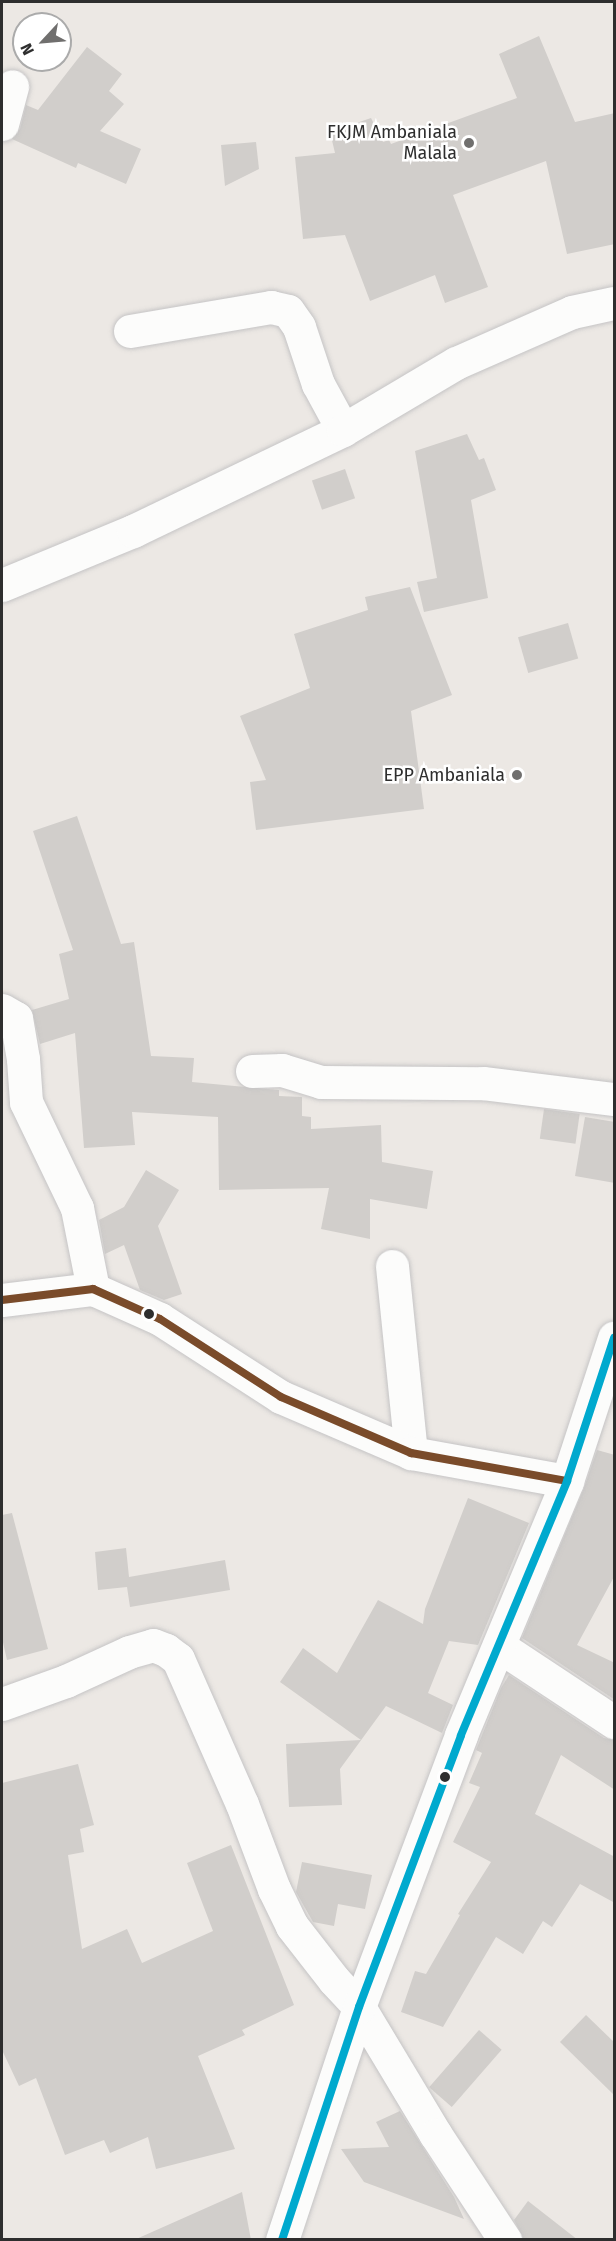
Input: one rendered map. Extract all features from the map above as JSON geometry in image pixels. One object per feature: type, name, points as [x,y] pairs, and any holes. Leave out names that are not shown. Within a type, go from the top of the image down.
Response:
[{"type":"street","points":[[2,124],[12,86]]},
{"type":"street","points":[[2,585],[133,531],[343,430],[456,363],[572,312],[615,303]]},
{"type":"street","points":[[130,331],[271,307],[288,311],[299,327],[318,384],[343,430]]},
{"type":"street","points":[[2,1010],[16,1018],[24,1059],[26,1102],[77,1208],[93,1289]]},
{"type":"street","points":[[252,1071],[282,1070],[321,1082],[483,1083],[615,1099]]},
{"type":"street","points":[[392,1266],[411,1453]]},
{"type":"street","points":[[2,1300],[93,1289],[160,1319],[281,1397],[411,1453],[567,1481]]},
{"type":"street","points":[[282,2240],[359,2007],[461,1735],[567,1481],[615,1338]]},
{"type":"street","points":[[2,1704],[66,1681],[129,1652],[153,1645],[166,1650],[178,1659],[242,1804],[274,1888],[292,1926],[334,1980],[359,2007],[436,2135],[505,2240]]},
{"type":"street","points":[[499,1646],[615,1722]]},
{"type":"building","points":[[539,36],[575,122],[615,113],[615,244],[567,254],[546,161],[453,195],[488,287],[445,303],[435,275],[370,301],[345,235],[303,239],[295,157],[335,153],[330,132],[371,118],[383,142],[389,140],[391,144],[517,98],[499,54]]},
{"type":"building","points":[[87,47],[122,74],[109,91],[124,104],[100,131],[141,149],[126,184],[78,163],[76,168],[12,139],[20,129],[26,105],[38,110],[68,72],[72,72],[72,66]]},
{"type":"building","points":[[256,142],[259,169],[225,186],[221,145]]},
{"type":"building","points":[[467,434],[479,460],[484,458],[496,490],[471,500],[488,598],[424,612],[417,582],[437,578],[415,451]]},
{"type":"building","points":[[345,469],[355,498],[322,510],[312,480]]},
{"type":"building","points":[[410,587],[452,695],[411,711],[424,809],[256,830],[250,782],[266,780],[240,716],[310,688],[294,634],[368,610],[365,597]]},
{"type":"building","points":[[568,623],[578,659],[528,673],[518,637]]},
{"type":"building","points":[[77,816],[121,944],[134,942],[151,1056],[194,1058],[192,1082],[279,1090],[279,1096],[302,1097],[302,1116],[311,1117],[311,1129],[381,1125],[382,1162],[433,1171],[427,1209],[370,1199],[370,1239],[321,1229],[329,1188],[219,1190],[218,1117],[132,1112],[135,1145],[84,1148],[75,1033],[40,1044],[32,1010],[69,999],[59,954],[73,950],[33,831]]},
{"type":"building","points":[[544,1109],[580,1114],[575,1144],[540,1139]]},
{"type":"building","points":[[585,1117],[615,1122],[615,1183],[575,1176]]},
{"type":"building","points":[[146,1170],[179,1190],[158,1226],[182,1294],[164,1300],[140,1290],[124,1245],[105,1254],[99,1220],[124,1207]]},
{"type":"building","points":[[597,1450],[615,1455],[615,1575],[577,1645],[615,1663],[615,1700],[522,1638],[584,1488]]},
{"type":"building","points":[[468,1498],[529,1523],[478,1645],[449,1641],[428,1693],[453,1705],[442,1733],[386,1706],[340,1769],[342,1805],[289,1807],[286,1744],[361,1740],[280,1682],[303,1648],[337,1673],[378,1600],[423,1624],[425,1609]]},
{"type":"building","points":[[12,1513],[48,1649],[7,1660],[2,1638],[2,1515]]},
{"type":"building","points":[[126,1548],[129,1577],[225,1560],[230,1590],[130,1607],[127,1587],[98,1590],[95,1552]]},
{"type":"building","points":[[509,1675],[604,1738],[615,1740],[615,1790],[561,1755],[535,1814],[615,1857],[615,1903],[580,1884],[552,1927],[543,1921],[523,1954],[496,1937],[443,2027],[401,2012],[415,1971],[426,1974],[460,1915],[458,1914],[491,1862],[453,1842],[480,1787],[469,1783],[482,1753],[476,1750],[501,1688]]},
{"type":"building","points":[[78,1764],[94,1825],[80,1829],[84,1852],[68,1855],[82,1949],[127,1929],[142,1963],[213,1931],[187,1863],[231,1845],[294,2005],[242,2030],[245,2035],[198,2056],[235,2149],[156,2169],[148,2137],[110,2153],[104,2140],[65,2155],[36,2078],[19,2086],[2,2050],[2,1783]]},
{"type":"building","points":[[302,1862],[372,1875],[365,1909],[338,1904],[334,1926],[313,1922],[296,1892]]},
{"type":"building","points":[[586,2015],[615,2043],[615,2096],[560,2042]]},
{"type":"building","points":[[479,2030],[502,2050],[452,2107],[429,2087]]},
{"type":"building","points":[[400,2111],[454,2197],[464,2219],[364,2182],[341,2149],[389,2147],[376,2122]]},
{"type":"building","points":[[242,2192],[251,2240],[134,2240]]},
{"type":"building","points":[[528,2201],[578,2240],[524,2240],[514,2220]]},
{"type":"transit line","points":[[2,1300],[93,1289],[160,1319],[281,1397],[411,1453],[567,1481]]},
{"type":"transit line","points":[[282,2240],[359,2007],[461,1735],[567,1481],[614,1338]]},
{"type":"place","name":"FKJM Ambaniala Malala","points":[[469,143]]},
{"type":"place","name":"EPP Ambaniala","points":[[517,775]]}]
